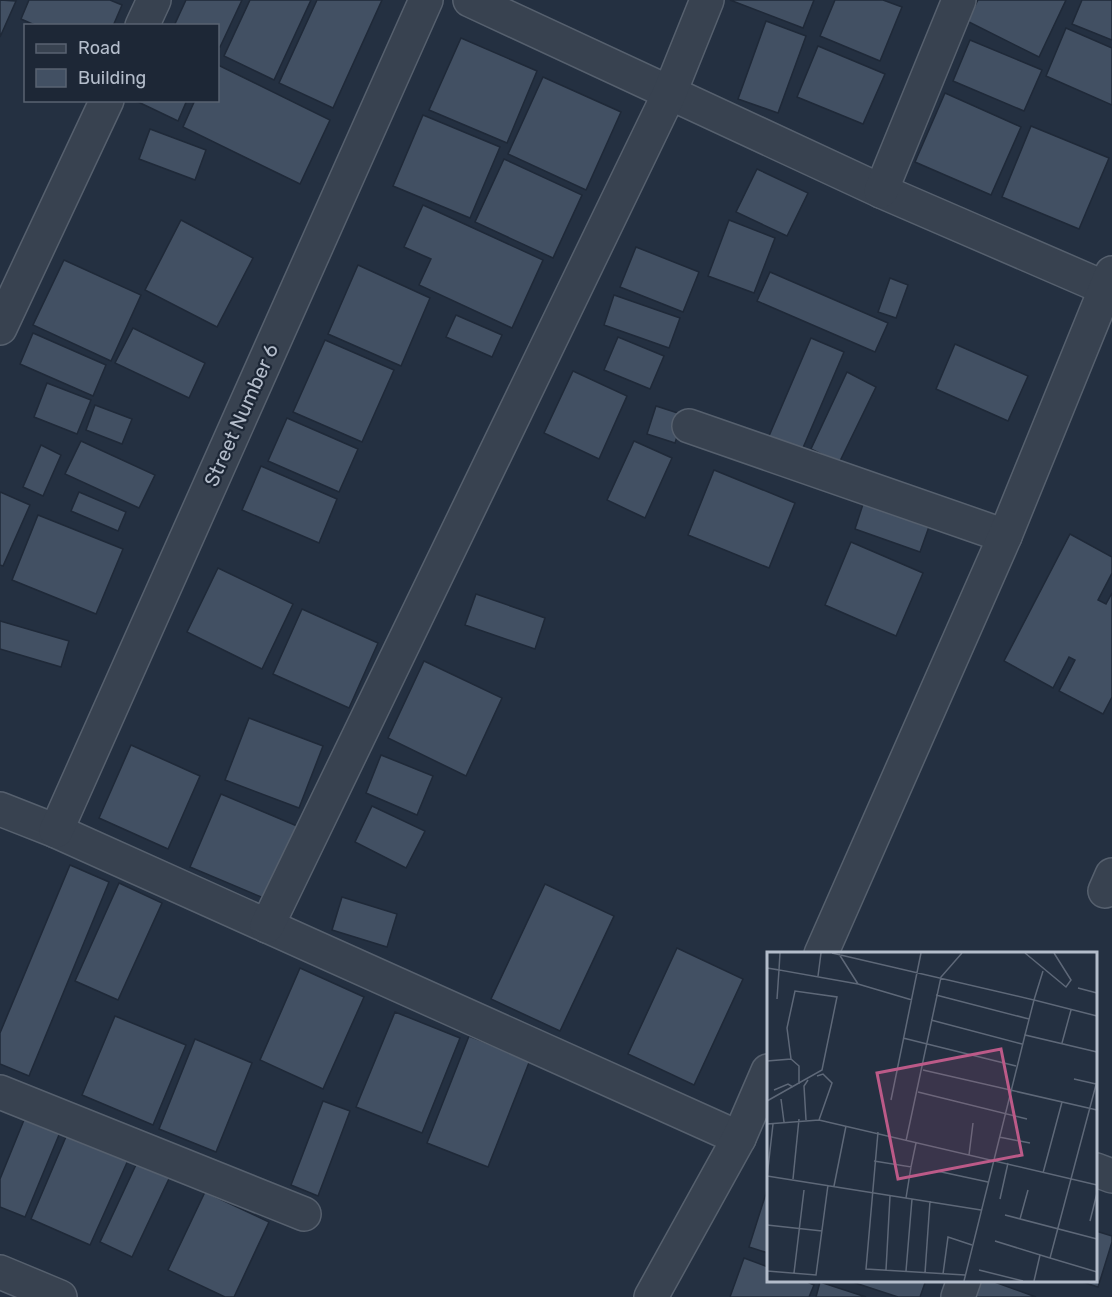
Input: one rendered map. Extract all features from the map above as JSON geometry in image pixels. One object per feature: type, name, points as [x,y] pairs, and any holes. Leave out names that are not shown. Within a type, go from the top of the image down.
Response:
[{"type":"street","points":[[143,24],[154,0]]},
{"type":"street","name":"Street Number 6","points":[[56,831],[426,0]]},
{"type":"street","points":[[470,0],[881,191],[1110,284],[1005,536],[822,952]]},
{"type":"street","points":[[267,926],[670,92],[707,0]]},
{"type":"street","points":[[881,191],[959,0]]},
{"type":"street","points":[[0,328],[106,102]]},
{"type":"street","points":[[689,426],[1005,536]]},
{"type":"street","points":[[0,809],[56,831],[739,1138]]},
{"type":"street","points":[[651,1297],[739,1138],[767,1073]]},
{"type":"street","points":[[0,1092],[304,1214]]},
{"type":"street","points":[[1097,1171],[1112,1176]]},
{"type":"street","points":[[0,1272],[60,1297]]},
{"type":"street","points":[[958,1297],[964,1282]]},
{"type":"building","points":[[0,0],[16,1],[0,37]]},
{"type":"building","points":[[29,0],[110,0],[122,5],[114,24],[32,24],[21,19]]},
{"type":"building","points":[[186,0],[242,0],[220,47],[219,24],[175,24]]},
{"type":"building","points":[[250,0],[311,0],[274,80],[224,56]]},
{"type":"building","points":[[317,0],[382,0],[333,108],[279,83]]},
{"type":"building","points":[[730,0],[814,0],[803,28]]},
{"type":"building","points":[[835,0],[883,0],[902,7],[880,61],[820,36]]},
{"type":"building","points":[[978,0],[1066,0],[1039,57],[967,21]]},
{"type":"building","points":[[1082,0],[1112,0],[1112,40],[1072,24]]},
{"type":"building","points":[[766,21],[806,36],[778,113],[738,99]]},
{"type":"building","points":[[1066,28],[1112,48],[1112,105],[1046,76]]},
{"type":"building","points":[[461,38],[537,71],[507,143],[429,110]]},
{"type":"building","points":[[970,40],[1042,70],[1024,111],[953,81]]},
{"type":"building","points":[[818,46],[885,74],[863,124],[797,97]]},
{"type":"building","points":[[219,65],[330,120],[300,184],[183,127],[194,102],[219,102]]},
{"type":"building","points":[[543,77],[621,112],[586,190],[508,154]]},
{"type":"building","points":[[945,93],[1021,127],[991,195],[915,162]]},
{"type":"building","points":[[138,102],[186,102],[178,121]]},
{"type":"building","points":[[423,115],[500,147],[470,218],[393,186]]},
{"type":"building","points":[[1031,126],[1109,158],[1079,229],[1002,197]]},
{"type":"building","points":[[150,129],[206,150],[195,180],[139,159]]},
{"type":"building","points":[[504,159],[582,195],[553,258],[475,222]]},
{"type":"building","points":[[757,169],[808,193],[787,236],[736,212]]},
{"type":"building","points":[[423,205],[543,260],[512,328],[419,285],[431,259],[404,247]]},
{"type":"building","points":[[181,220],[253,258],[217,327],[145,290]]},
{"type":"building","points":[[729,220],[775,238],[754,293],[708,276]]},
{"type":"building","points":[[636,247],[699,272],[683,312],[620,287]]},
{"type":"building","points":[[64,260],[141,295],[111,361],[33,325]]},
{"type":"building","points":[[358,265],[430,298],[401,366],[328,334]]},
{"type":"building","points":[[770,272],[888,323],[875,352],[757,301]]},
{"type":"building","points":[[890,278],[908,285],[896,318],[878,312]]},
{"type":"building","points":[[614,295],[680,318],[669,348],[604,325]]},
{"type":"building","points":[[456,315],[502,335],[492,357],[446,337]]},
{"type":"building","points":[[133,328],[205,363],[189,398],[115,363]]},
{"type":"building","points":[[33,333],[106,365],[93,396],[20,364]]},
{"type":"building","points":[[618,337],[664,356],[650,389],[604,370]]},
{"type":"building","points":[[811,338],[844,352],[799,457],[766,443]]},
{"type":"building","points":[[325,340],[394,370],[362,442],[293,412]]},
{"type":"building","points":[[955,344],[1028,376],[1008,421],[936,389]]},
{"type":"building","points":[[573,371],[627,396],[599,459],[544,433]]},
{"type":"building","points":[[847,372],[876,387],[839,463],[811,449]]},
{"type":"building","points":[[47,383],[91,400],[77,434],[34,417]]},
{"type":"building","points":[[95,405],[132,419],[122,444],[86,430]]},
{"type":"building","points":[[656,406],[684,415],[675,443],[647,434]]},
{"type":"building","points":[[287,418],[358,449],[339,492],[268,461]]},
{"type":"building","points":[[81,441],[155,475],[139,508],[65,474]]},
{"type":"building","points":[[634,441],[672,458],[645,518],[607,500]]},
{"type":"building","points":[[41,445],[61,455],[43,496],[23,487]]},
{"type":"building","points":[[261,466],[337,499],[319,543],[242,510]]},
{"type":"building","points":[[714,470],[795,503],[769,568],[688,535]]},
{"type":"building","points":[[0,492],[30,505],[3,566],[0,565]]},
{"type":"building","points":[[79,492],[126,512],[118,531],[71,511]]},
{"type":"building","points":[[865,498],[931,521],[920,552],[855,529]]},
{"type":"building","points":[[38,515],[123,549],[96,614],[12,580]]},
{"type":"building","points":[[1070,534],[1112,557],[1112,573],[1098,600],[1106,604],[1112,593],[1112,697],[1103,714],[1059,691],[1075,660],[1069,657],[1053,688],[1004,661]]},
{"type":"building","points":[[851,542],[923,573],[896,636],[825,605]]},
{"type":"building","points":[[218,568],[293,604],[262,669],[187,632]]},
{"type":"building","points":[[476,594],[545,618],[535,649],[465,625]]},
{"type":"building","points":[[302,609],[378,643],[349,708],[273,674]]},
{"type":"building","points":[[0,621],[69,641],[61,667],[0,649]]},
{"type":"building","points":[[424,661],[502,698],[466,776],[388,738]]},
{"type":"building","points":[[249,718],[323,746],[299,808],[225,780]]},
{"type":"building","points":[[131,745],[200,776],[168,849],[99,818]]},
{"type":"building","points":[[381,755],[433,776],[417,815],[366,793]]},
{"type":"building","points":[[221,794],[297,826],[266,899],[190,867]]},
{"type":"building","points":[[372,806],[425,831],[406,868],[355,842]]},
{"type":"building","points":[[70,865],[109,882],[29,1076],[0,1064],[0,1033]]},
{"type":"building","points":[[119,883],[162,903],[118,1000],[75,981]]},
{"type":"building","points":[[545,884],[614,916],[560,1031],[491,999]]},
{"type":"building","points":[[342,897],[397,914],[387,947],[332,930]]},
{"type":"building","points":[[677,948],[743,979],[694,1085],[628,1054]]},
{"type":"building","points":[[300,968],[364,997],[323,1089],[260,1060]]},
{"type":"building","points":[[395,1012],[460,1038],[422,1133],[356,1107]]},
{"type":"building","points":[[115,1016],[186,1045],[153,1125],[82,1095]]},
{"type":"building","points":[[469,1036],[530,1060],[488,1167],[427,1143]]},
{"type":"building","points":[[195,1039],[252,1063],[216,1152],[159,1129]]},
{"type":"building","points":[[323,1101],[350,1111],[318,1196],[291,1185]]},
{"type":"building","points":[[26,1115],[61,1130],[25,1217],[0,1207],[0,1179]]},
{"type":"building","points":[[68,1132],[129,1158],[90,1245],[31,1219]]},
{"type":"building","points":[[142,1152],[174,1168],[132,1257],[100,1242]]},
{"type":"building","points":[[767,1190],[767,1253],[749,1247]]},
{"type":"building","points":[[205,1192],[269,1222],[234,1297],[225,1297],[168,1270]]},
{"type":"building","points":[[1097,1231],[1112,1236],[1098,1287],[1082,1282],[1097,1282]]},
{"type":"building","points":[[744,1258],[767,1267],[767,1282],[807,1282],[814,1285],[809,1297],[730,1297]]},
{"type":"building","points":[[820,1282],[866,1297],[816,1297]]},
{"type":"building","points":[[852,1282],[925,1282],[920,1297],[898,1297]]},
{"type":"building","points":[[979,1282],[995,1282],[1036,1297],[975,1297]]}]
